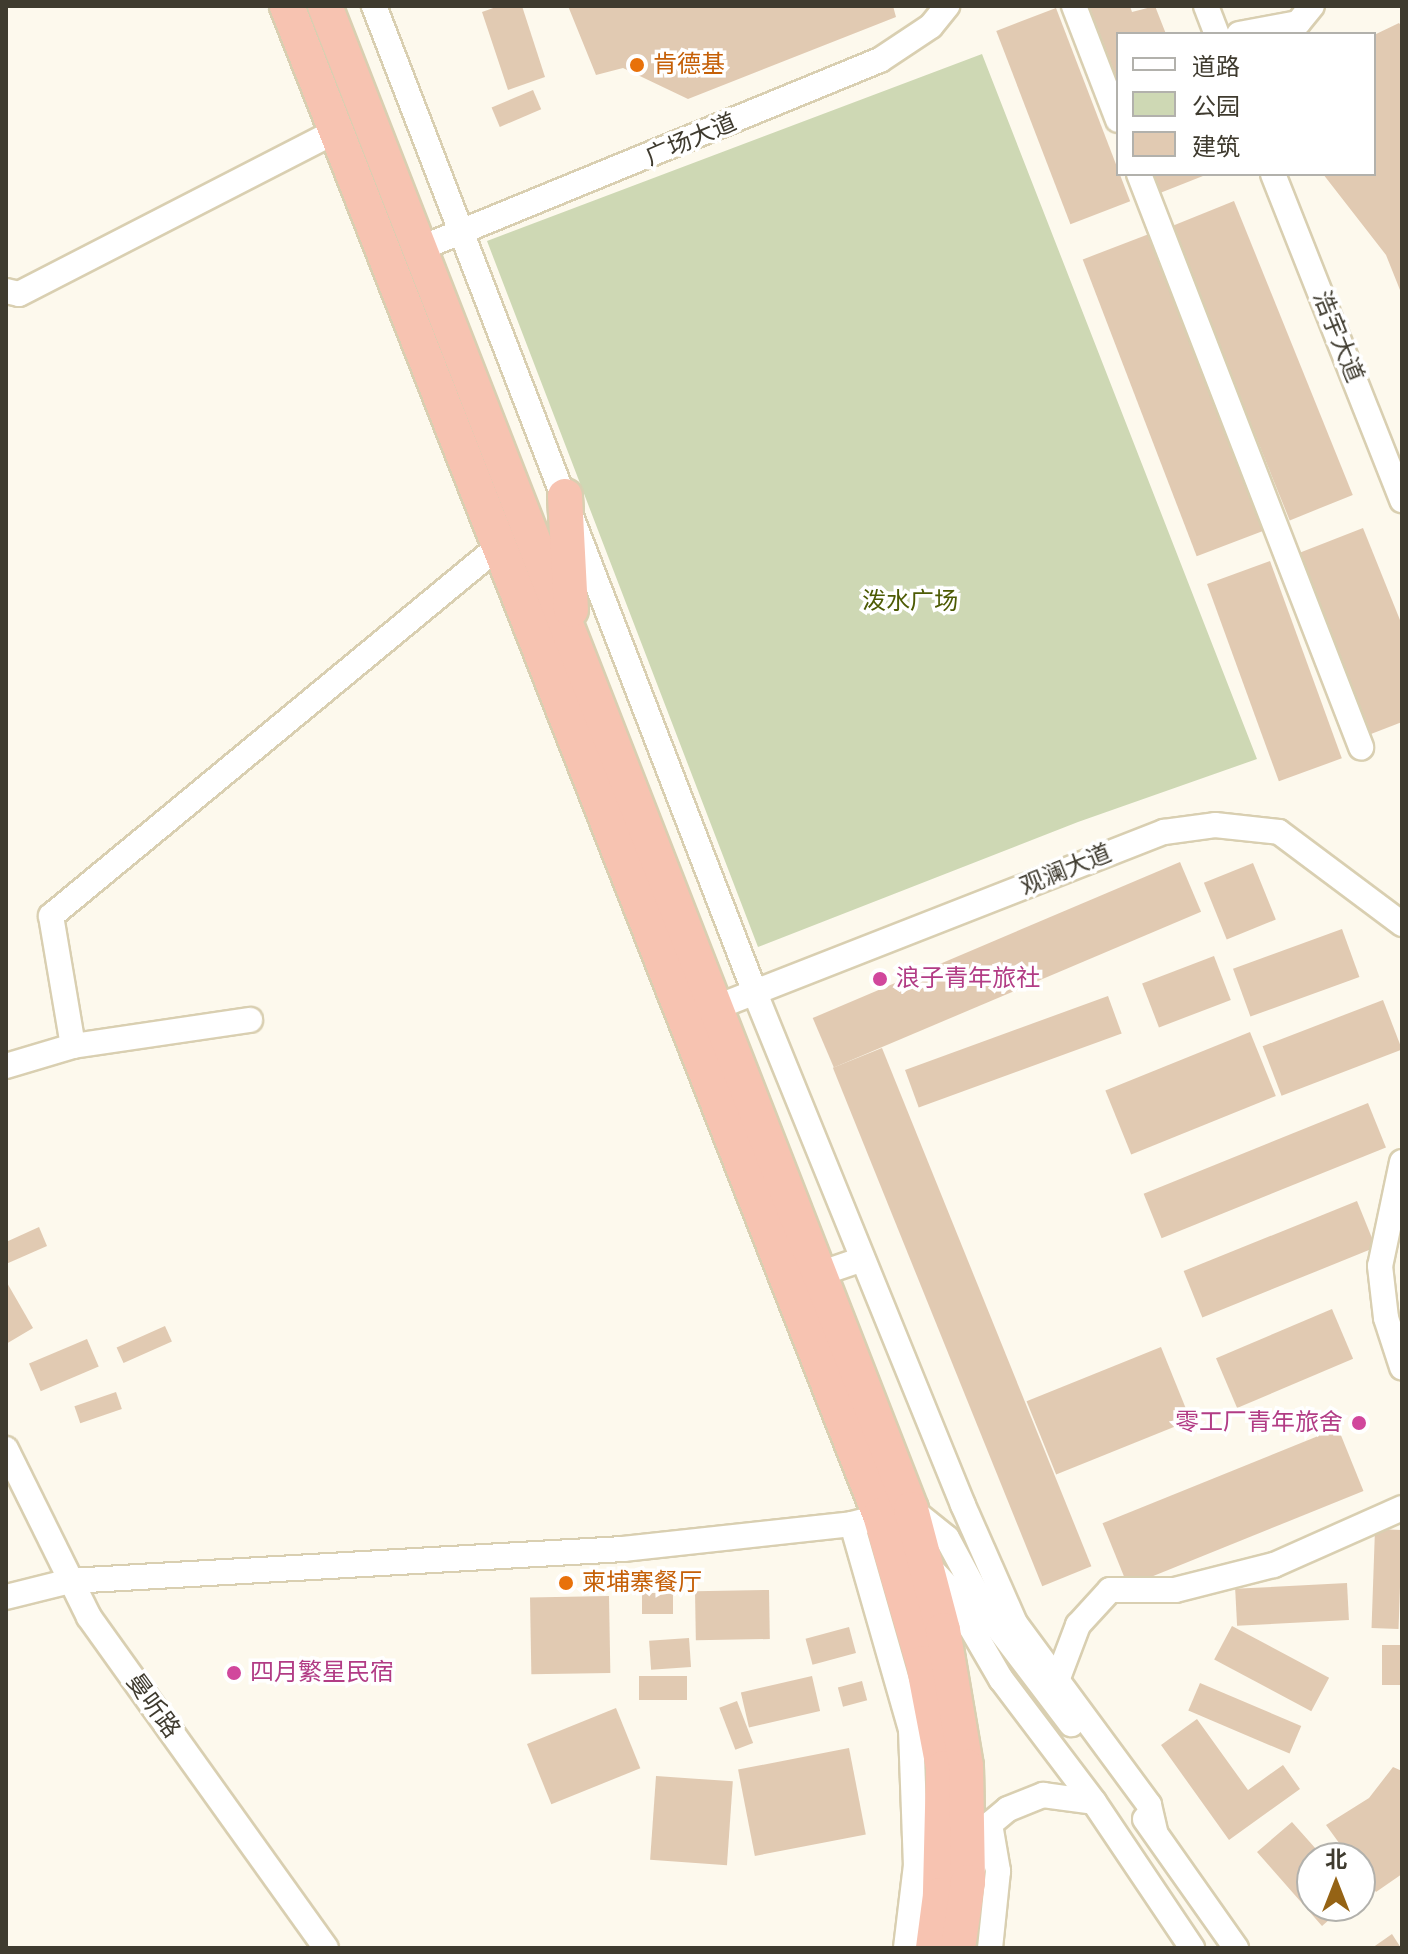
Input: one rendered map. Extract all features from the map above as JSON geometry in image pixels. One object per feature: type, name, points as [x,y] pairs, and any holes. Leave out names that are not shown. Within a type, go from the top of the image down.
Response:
[{"type":"highway","points":[[287,6],[881,1516],[926,1564],[943,1630],[966,1766],[968,1882],[958,1948]]},
{"type":"highway","points":[[325,6],[819,1274],[881,1516],[923,1663],[943,1768],[940,1895],[933,1948]]},
{"type":"highway","points":[[387,262],[419,249]]},
{"type":"highway","points":[[565,496],[572,638]]},
{"type":"street","points":[[374,6],[465,234],[755,993],[1015,1623],[1149,1805],[1155,1832]]},
{"type":"street","name":"广场大道","points":[[419,249],[465,234],[880,60],[931,26],[947,6]]},
{"type":"street","points":[[1074,6],[1116,115]]},
{"type":"street","points":[[1206,6],[1216,32]]},
{"type":"street","points":[[1250,32],[1298,23],[1312,6]]},
{"type":"street","points":[[6,291],[19,294],[336,131]]},
{"type":"street","points":[[1140,176],[1361,747]]},
{"type":"street","name":"浩宇大道","points":[[1274,176],[1402,500]]},
{"type":"street","points":[[73,1046],[51,916],[499,546]]},
{"type":"street","name":"观澜大道","points":[[717,1007],[1164,832],[1215,825],[1279,832],[1402,924]]},
{"type":"street","points":[[6,1066],[73,1046],[250,1020]]},
{"type":"street","points":[[1402,1162],[1380,1266],[1386,1318],[1402,1367]]},
{"type":"street","points":[[819,1274],[863,1259]]},
{"type":"street","name":"曼听路","points":[[6,1449],[89,1617],[326,1948]]},
{"type":"street","points":[[1058,1678],[1078,1625],[1110,1590],[1175,1590],[1274,1565],[1402,1508]]},
{"type":"street","points":[[881,1516],[911,1730],[916,1865],[906,1948]]},
{"type":"street","points":[[6,1597],[70,1581],[623,1549],[881,1516],[947,1538],[989,1616],[1155,1832],[1231,1940],[1201,1948]]},
{"type":"street","points":[[926,1564],[947,1586],[1001,1679],[1094,1802],[1192,1948]]},
{"type":"street","points":[[968,1882],[990,1824],[1008,1809],[1043,1795],[1094,1802]]},
{"type":"street","points":[[990,1824],[998,1871],[990,1948]]},
{"type":"green space","name":"泼水广场","points":[[982,54],[1257,759],[1078,822],[758,947],[487,241]]},
{"type":"building","points":[[499,6],[522,6],[545,77],[508,90],[482,12]]},
{"type":"building","points":[[568,6],[893,6],[896,17],[688,99],[623,68],[596,75]]},
{"type":"building","points":[[1089,6],[1130,6],[1132,12],[1155,6],[1165,32],[1116,32],[1116,76]]},
{"type":"building","points":[[1056,8],[1116,164],[1116,176],[1120,176],[1130,201],[1070,224],[996,31]]},
{"type":"building","points":[[1399,23],[1402,27],[1402,295],[1386,255],[1325,176],[1376,176],[1376,34]]},
{"type":"building","points":[[533,90],[541,109],[500,127],[492,108]]},
{"type":"building","points":[[1154,176],[1203,176],[1160,193]]},
{"type":"building","points":[[1234,201],[1353,495],[1290,520],[1171,226]]},
{"type":"building","points":[[1149,234],[1263,531],[1197,556],[1083,259]]},
{"type":"building","points":[[1363,528],[1402,625],[1402,722],[1371,734],[1299,553]]},
{"type":"building","points":[[1270,561],[1342,758],[1279,781],[1207,584]]},
{"type":"building","points":[[1180,862],[1201,912],[834,1068],[813,1018]]},
{"type":"building","points":[[1253,863],[1276,920],[1227,939],[1204,883]]},
{"type":"building","points":[[1342,929],[1359,977],[1250,1017],[1233,969]]},
{"type":"building","points":[[1214,956],[1231,1000],[1159,1027],[1142,984]]},
{"type":"building","points":[[1108,996],[1122,1034],[919,1107],[905,1070]]},
{"type":"building","points":[[1383,1000],[1402,1049],[1282,1096],[1263,1046]]},
{"type":"building","points":[[1250,1032],[1276,1096],[1131,1154],[1105,1090]]},
{"type":"building","points":[[882,1048],[1091,1566],[1042,1586],[833,1068]]},
{"type":"building","points":[[1368,1103],[1386,1148],[1162,1238],[1144,1194]]},
{"type":"building","points":[[1357,1201],[1376,1247],[1202,1317],[1184,1271]]},
{"type":"building","points":[[39,1227],[47,1246],[6,1264],[6,1242]]},
{"type":"building","points":[[6,1281],[33,1328],[6,1344]]},
{"type":"building","points":[[1332,1309],[1353,1359],[1237,1408],[1216,1358]]},
{"type":"building","points":[[165,1326],[172,1342],[123,1363],[117,1348]]},
{"type":"building","points":[[87,1339],[99,1367],[41,1391],[29,1364]]},
{"type":"building","points":[[1161,1347],[1191,1420],[1056,1475],[1027,1401]]},
{"type":"building","points":[[116,1392],[122,1409],[80,1423],[74,1406]]},
{"type":"building","points":[[1338,1428],[1363,1491],[1128,1586],[1102,1523]]},
{"type":"building","points":[[1375,1529],[1402,1530],[1399,1629],[1372,1628]]},
{"type":"building","points":[[1347,1583],[1349,1620],[1237,1626],[1235,1589]]},
{"type":"building","points":[[769,1590],[770,1639],[696,1640],[695,1591]]},
{"type":"building","points":[[642,1593],[673,1593],[673,1614],[642,1614]]},
{"type":"building","points":[[609,1596],[610,1673],[531,1674],[530,1597]]},
{"type":"building","points":[[1232,1626],[1329,1678],[1311,1711],[1214,1660]]},
{"type":"building","points":[[849,1627],[856,1653],[813,1665],[806,1639]]},
{"type":"building","points":[[689,1638],[691,1667],[651,1670],[649,1641]]},
{"type":"building","points":[[1382,1645],[1402,1645],[1402,1685],[1382,1685]]},
{"type":"building","points":[[639,1676],[687,1676],[687,1700],[639,1700]]},
{"type":"building","points":[[812,1676],[820,1711],[749,1727],[741,1692]]},
{"type":"building","points":[[862,1681],[867,1700],[843,1707],[838,1687]]},
{"type":"building","points":[[1200,1683],[1301,1726],[1290,1754],[1188,1711]]},
{"type":"building","points":[[737,1701],[753,1743],[735,1750],[719,1708]]},
{"type":"building","points":[[616,1708],[640,1768],[551,1804],[527,1744]]},
{"type":"building","points":[[1197,1719],[1248,1790],[1283,1765],[1300,1789],[1229,1840],[1161,1745]]},
{"type":"building","points":[[849,1748],[866,1834],[755,1856],[738,1770]]},
{"type":"building","points":[[1393,1767],[1402,1771],[1402,1874],[1376,1892],[1376,1842],[1338,1842],[1326,1825],[1369,1798]]},
{"type":"building","points":[[656,1776],[733,1781],[727,1865],[650,1860]]},
{"type":"building","points":[[1292,1822],[1310,1842],[1296,1842],[1296,1896],[1257,1852]]},
{"type":"building","points":[[1392,1934],[1401,1948],[1372,1948]]},
{"type":"place","name":"肯德基","points":[[637,65]]},
{"type":"place","name":"浪子青年旅社","points":[[880,979]]},
{"type":"place","name":"零工厂青年旅舍","points":[[1359,1423]]},
{"type":"place","name":"柬埔寨餐厅","points":[[566,1583]]},
{"type":"place","name":"四月繁星民宿","points":[[234,1673]]}]
